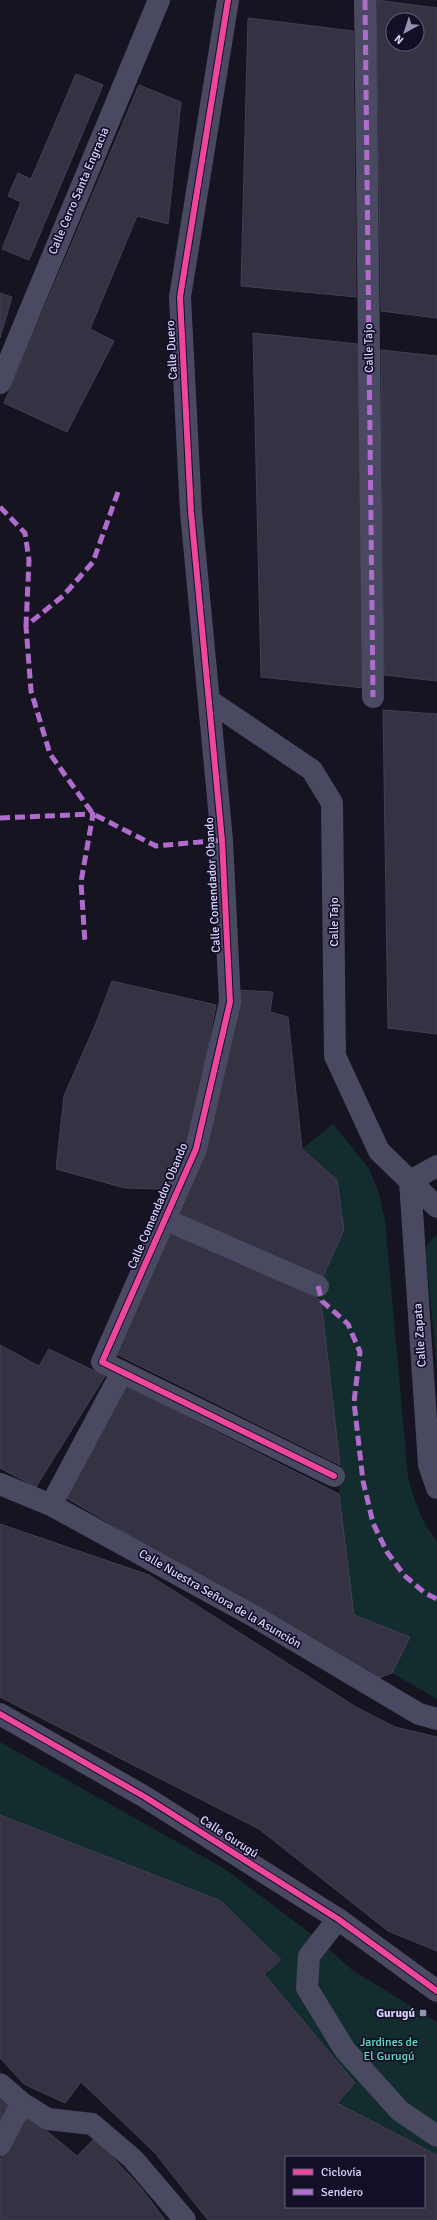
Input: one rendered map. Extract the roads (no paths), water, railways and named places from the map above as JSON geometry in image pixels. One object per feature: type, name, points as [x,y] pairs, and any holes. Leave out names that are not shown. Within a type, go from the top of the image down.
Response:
[{"type":"street","name":"Calle Cerro Santa Engracia","points":[[0,383],[159,0]]},
{"type":"street","name":"Calle Duero","points":[[210,701],[191,512],[180,298],[228,0]]},
{"type":"street","name":"Calle Tajo","points":[[365,0],[373,697]]},
{"type":"street","name":"Calle Tajo","points":[[210,701],[312,770],[332,803],[335,1056],[379,1151],[437,1207]]},
{"type":"street","name":"Calle Comendador Obando","points":[[210,701],[222,840],[230,1002],[196,1149],[102,1362],[334,1476]]},
{"type":"street","points":[[410,1181],[437,1166]]},
{"type":"street","name":"Calle Zapata","points":[[410,1181],[430,1465],[437,1488]]},
{"type":"street","name":"Calle Comendador Obando","points":[[164,1219],[318,1286]]},
{"type":"street","points":[[51,1505],[122,1372]]},
{"type":"street","name":"Calle Nuestra Señora de la Asunción","points":[[0,1484],[51,1505],[252,1615],[412,1710],[437,1719]]},
{"type":"street","name":"Calle Gurugú","points":[[0,1714],[145,1797],[338,1920],[437,1991]]},
{"type":"street","points":[[338,1920],[309,1956],[307,1988],[345,2050],[400,2111],[437,2136]]},
{"type":"street","points":[[0,2084],[22,2103],[48,2120],[92,2124],[133,2159],[185,2220]]},
{"type":"street","points":[[0,2145],[22,2103]]},
{"type":"place","name":"Gurugú","points":[[423,2013]]},
{"type":"park label","name":"Jardines de El Gurugú","points":[[389,2049]]}]
